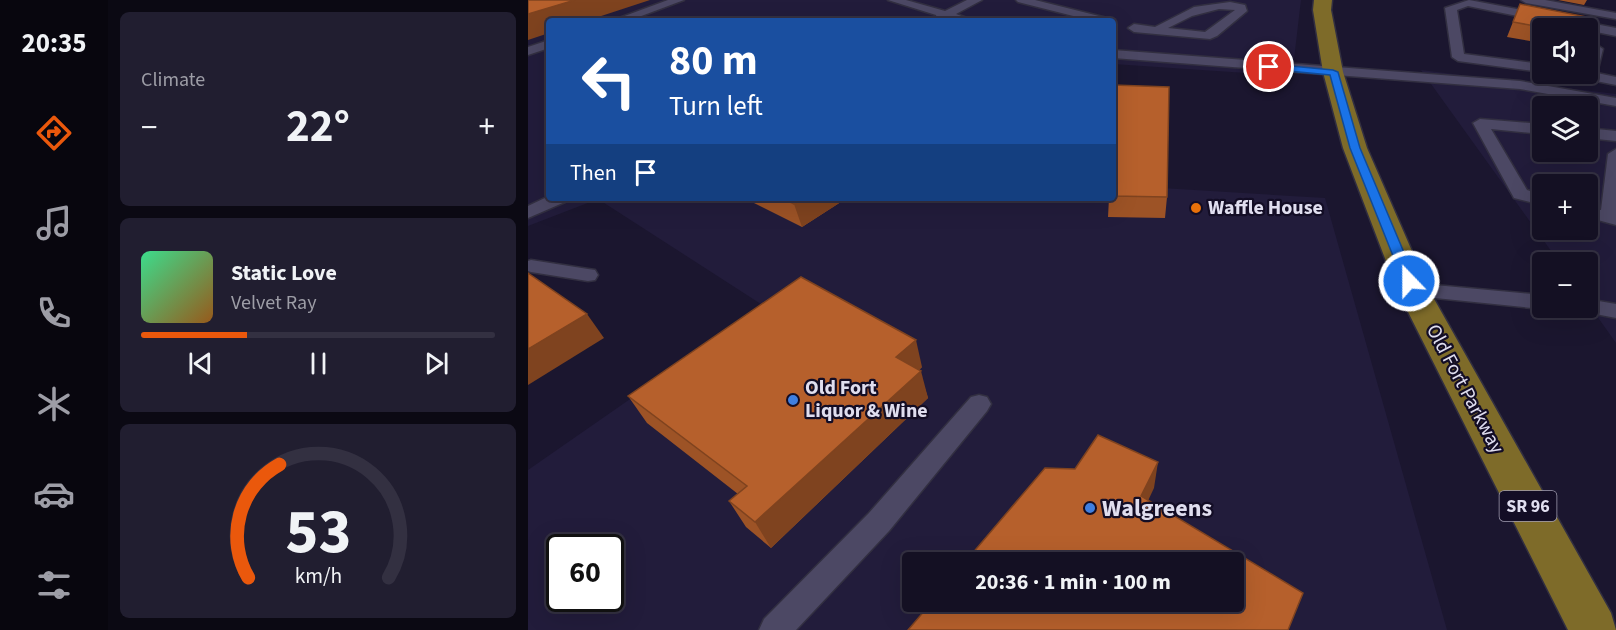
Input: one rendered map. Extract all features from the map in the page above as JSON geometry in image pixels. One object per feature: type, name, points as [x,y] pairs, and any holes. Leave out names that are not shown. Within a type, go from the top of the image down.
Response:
[{"type":"main road","name":"Old Fort Parkway","points":[[1323,0],[1333,72],[1355,148],[1413,290],[1594,630]]},
{"type":"lane","points":[[626,18],[679,0]]},
{"type":"lane","points":[[894,0],[959,18]]},
{"type":"lane","points":[[938,18],[976,0]]},
{"type":"lane","points":[[1022,0],[1095,18]]},
{"type":"lane","points":[[1123,43],[1159,29],[1199,2],[1221,0],[1241,7],[1241,11],[1206,36],[1159,29]]},
{"type":"lane","points":[[1526,0],[1616,16]]},
{"type":"lane","points":[[1532,21],[1467,3],[1451,8],[1458,57],[1532,67]]},
{"type":"lane","points":[[1116,28],[1123,43]]},
{"type":"lane","points":[[1598,44],[1600,39],[1616,32]]},
{"type":"lane","points":[[1123,43],[1333,72],[1520,85],[1616,102]]},
{"type":"lane","points":[[528,51],[546,45]]},
{"type":"lane","points":[[1598,77],[1616,81]]},
{"type":"lane","points":[[1532,128],[1480,123],[1520,194],[1532,197]]},
{"type":"lane","points":[[1598,134],[1616,136]]},
{"type":"lane","points":[[1612,219],[1616,154]]},
{"type":"lane","points":[[528,213],[553,201]]},
{"type":"lane","points":[[531,266],[588,275]]},
{"type":"lane","points":[[1413,290],[1532,301]]},
{"type":"lane","points":[[1598,308],[1616,312]]},
{"type":"lane","points":[[775,630],[879,522],[979,404]]},
{"type":"shaded area","points":[[528,0],[1301,0],[1292,76],[1116,64],[1116,18],[546,18],[546,201],[593,201],[528,226]]},
{"type":"shaded area","points":[[1421,70],[1616,94],[1616,343],[1598,318],[1598,252],[1552,252],[1543,240],[1598,240],[1598,174],[1532,174],[1532,224]]},
{"type":"shaded area","points":[[1116,185],[1325,198],[1447,630],[528,630],[528,470],[764,306],[601,201],[1116,201]]},
{"type":"building","points":[[528,0],[575,0],[528,14]]},
{"type":"building","points":[[1520,4],[1587,17],[1532,18],[1532,25],[1513,22]]},
{"type":"building","points":[[1116,85],[1169,87],[1167,197],[1116,196]]},
{"type":"building","points":[[528,273],[587,314],[528,349]]},
{"type":"building","points":[[801,277],[916,340],[896,357],[921,371],[755,522],[729,501],[747,486],[628,396]]},
{"type":"building","points":[[1098,435],[1158,462],[1141,496],[1235,552],[974,552],[1045,468],[1075,469]]},
{"type":"building","points":[[1244,558],[1303,593],[1288,630],[908,630],[923,612],[1244,612]]},
{"type":"place","name":"Waffle House","points":[[1196,208]]},
{"type":"place","name":"Old Fort Liquor & Wine","points":[[793,400]]},
{"type":"place","name":"Walgreens","points":[[1090,508]]},
{"type":"route","points":[[1269,67],[1333,72],[1355,148],[1409,281]]}]
